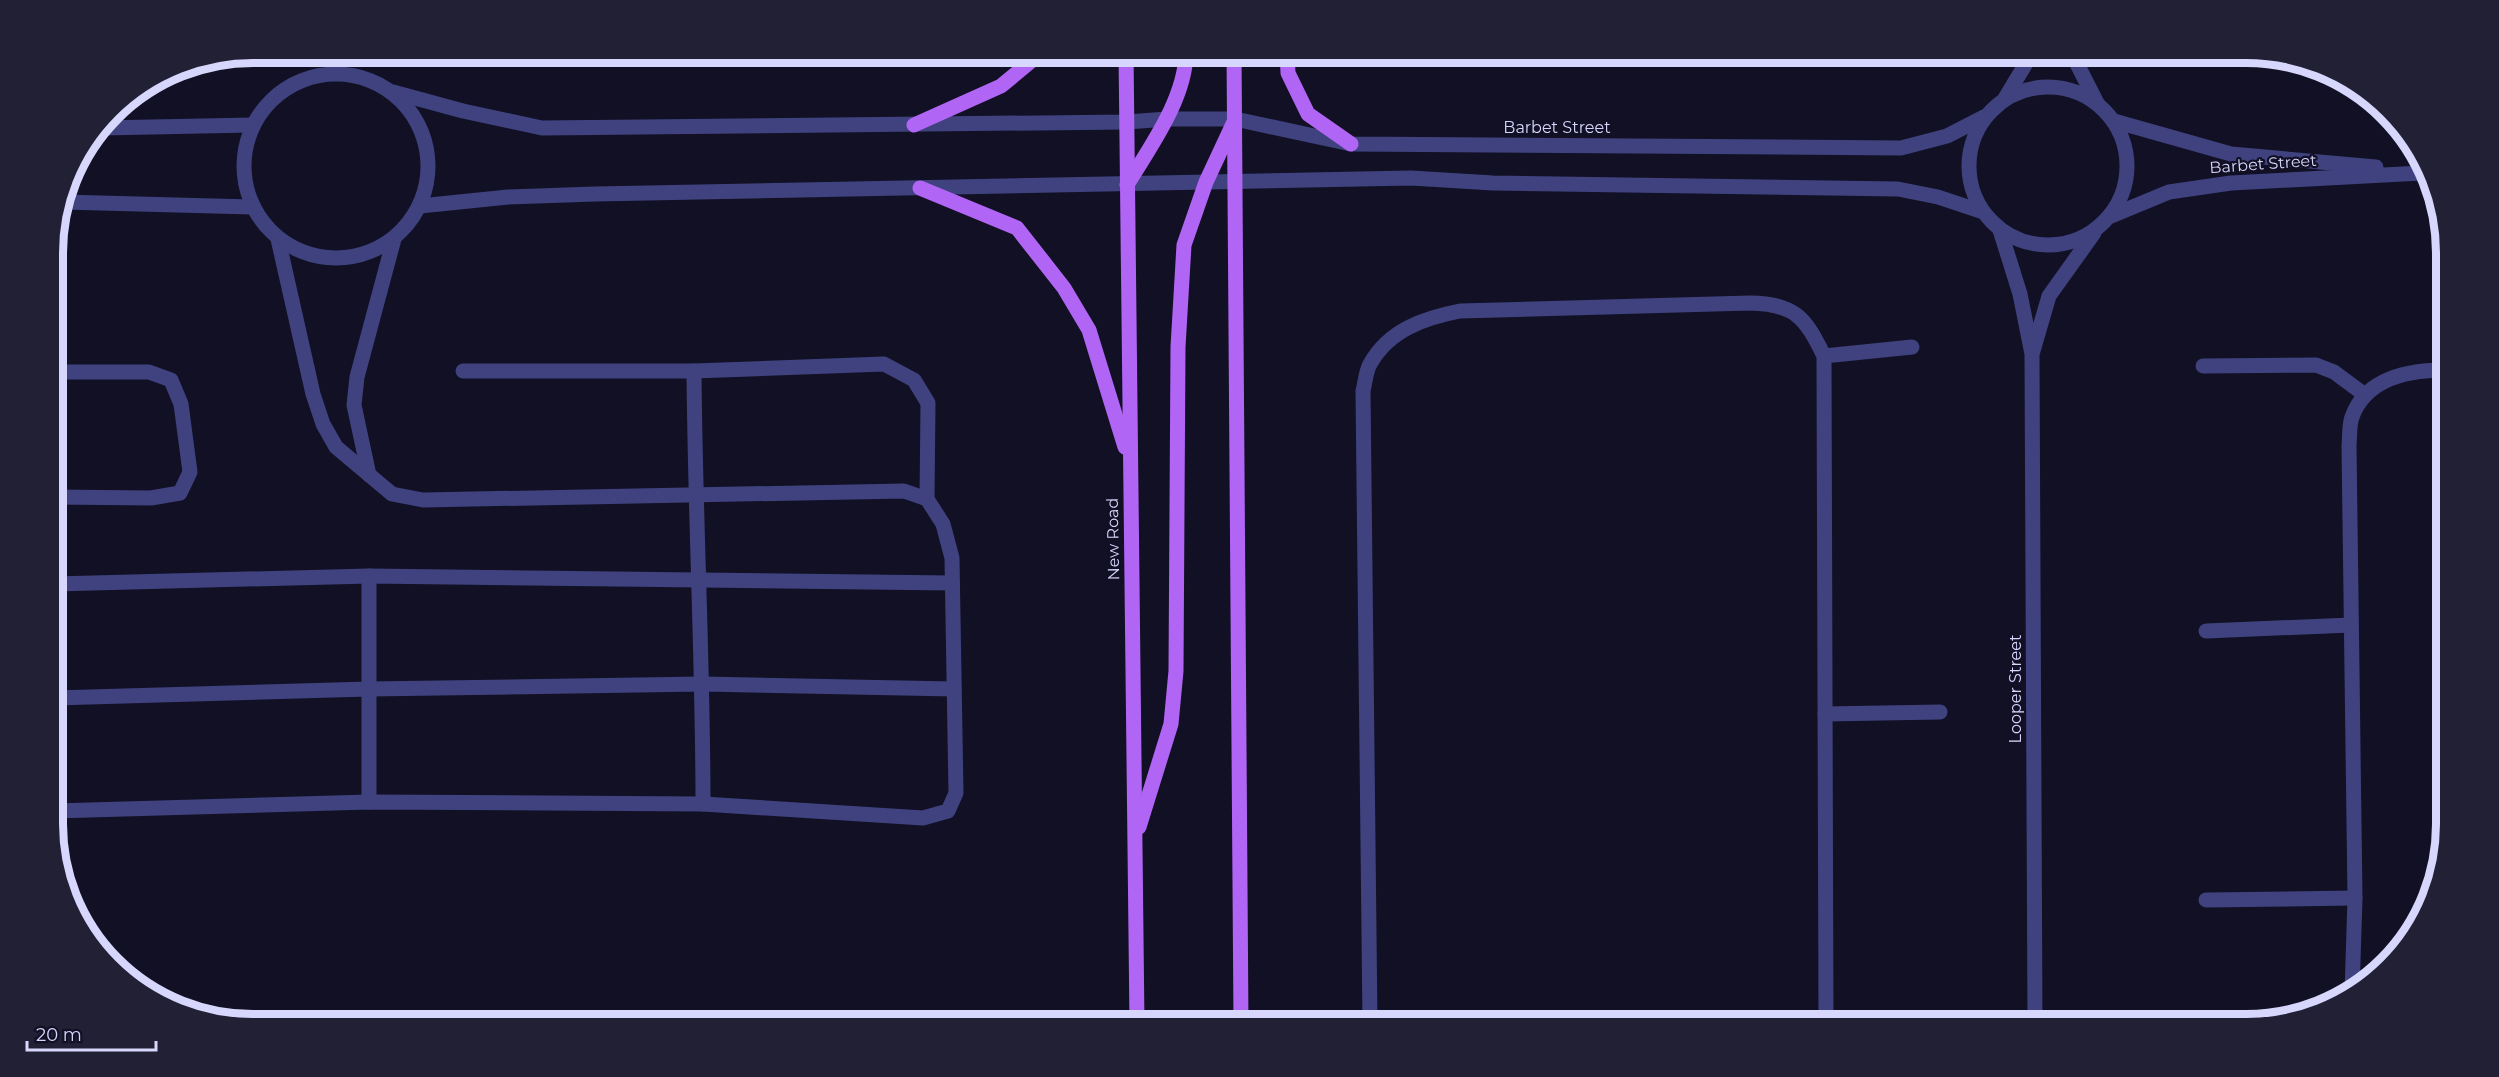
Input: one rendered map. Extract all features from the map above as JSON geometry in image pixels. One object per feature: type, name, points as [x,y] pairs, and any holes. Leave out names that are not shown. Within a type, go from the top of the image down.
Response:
[{"type":"main road","points":[[915,125],[1001,86],[1029,63]]},
{"type":"main road","name":"New Road","points":[[1126,63],[1137,1014]]},
{"type":"main road","points":[[1127,185],[1167,119],[1182,79],[1184,63]]},
{"type":"main road","points":[[1234,63],[1241,1014]]},
{"type":"main road","points":[[1288,63],[1288,73],[1308,114],[1351,144]]},
{"type":"main road","points":[[1134,842],[1171,724],[1176,671],[1178,347],[1184,246],[1206,182],[1235,119]]},
{"type":"main road","points":[[920,188],[1017,228],[1064,288],[1089,330],[1130,464]]},
{"type":"street","points":[[2004,100],[2026,63]]},
{"type":"street","points":[[2077,63],[2097,103],[2114,121],[2125,144],[2128,165],[2124,193],[2111,216],[2094,232],[2071,242],[2046,247],[2022,243],[2000,230],[1983,212],[1972,189],[1967,165],[1974,139],[1984,117],[2004,100],[2027,90],[2051,86],[2076,91],[2097,103]]},
{"type":"street","points":[[369,475],[354,405],[356,387],[394,239],[420,206],[429,165],[419,125],[393,92],[356,74],[314,75],[277,93],[252,125],[243,166],[252,207],[278,240],[313,394],[323,424],[336,447],[369,475],[392,494],[423,501],[904,491],[927,499]]},
{"type":"street","name":"Barbet Street","points":[[393,92],[462,111],[542,128],[915,125],[1235,119],[1351,144],[1901,148],[1947,136],[1984,117]]},
{"type":"street","name":"Barbet Street","points":[[2114,121],[2231,154],[2418,172]]},
{"type":"street","points":[[110,128],[252,125]]},
{"type":"street","name":"Barbet Street","points":[[2111,216],[2169,192],[2230,183],[2418,172]]},
{"type":"street","points":[[420,206],[508,197],[1411,178],[1492,183],[1898,189],[1938,196],[1983,212]]},
{"type":"street","points":[[70,202],[252,207]]},
{"type":"street","name":"Looper Street","points":[[2000,230],[2020,294],[2032,354],[2034,1014]]},
{"type":"street","name":"Looper Street","points":[[2032,354],[2049,296],[2094,232]]},
{"type":"street","points":[[278,240],[316,257],[357,257],[394,239]]},
{"type":"street","points":[[1370,1014],[1363,391],[1369,365],[1387,342],[1404,328],[1429,317],[1460,311],[1750,303],[1771,304],[1797,314],[1812,333],[1824,356],[1826,1014]]},
{"type":"street","points":[[1824,356],[1912,347]]},
{"type":"street","points":[[63,811],[369,802],[703,804],[924,818],[948,811],[956,793],[952,558],[943,524],[927,499],[928,403],[914,380],[884,364],[694,371],[463,371]]},
{"type":"street","points":[[2203,366],[2316,365],[2334,372],[2365,395]]},
{"type":"street","points":[[2352,981],[2355,898],[2349,445],[2351,419],[2359,402],[2373,387],[2394,376],[2436,370]]},
{"type":"street","points":[[694,371],[695,495],[703,684],[703,804]]},
{"type":"street","points":[[63,372],[149,372],[171,380],[181,404],[190,472],[180,493],[151,498],[63,497]]},
{"type":"street","points":[[63,584],[369,576],[952,583]]},
{"type":"street","points":[[369,576],[369,802]]},
{"type":"street","points":[[2206,631],[2351,625]]},
{"type":"street","points":[[63,698],[369,689],[703,684],[954,689]]},
{"type":"street","points":[[1825,714],[1940,712]]},
{"type":"street","points":[[2206,900],[2355,898]]}]
